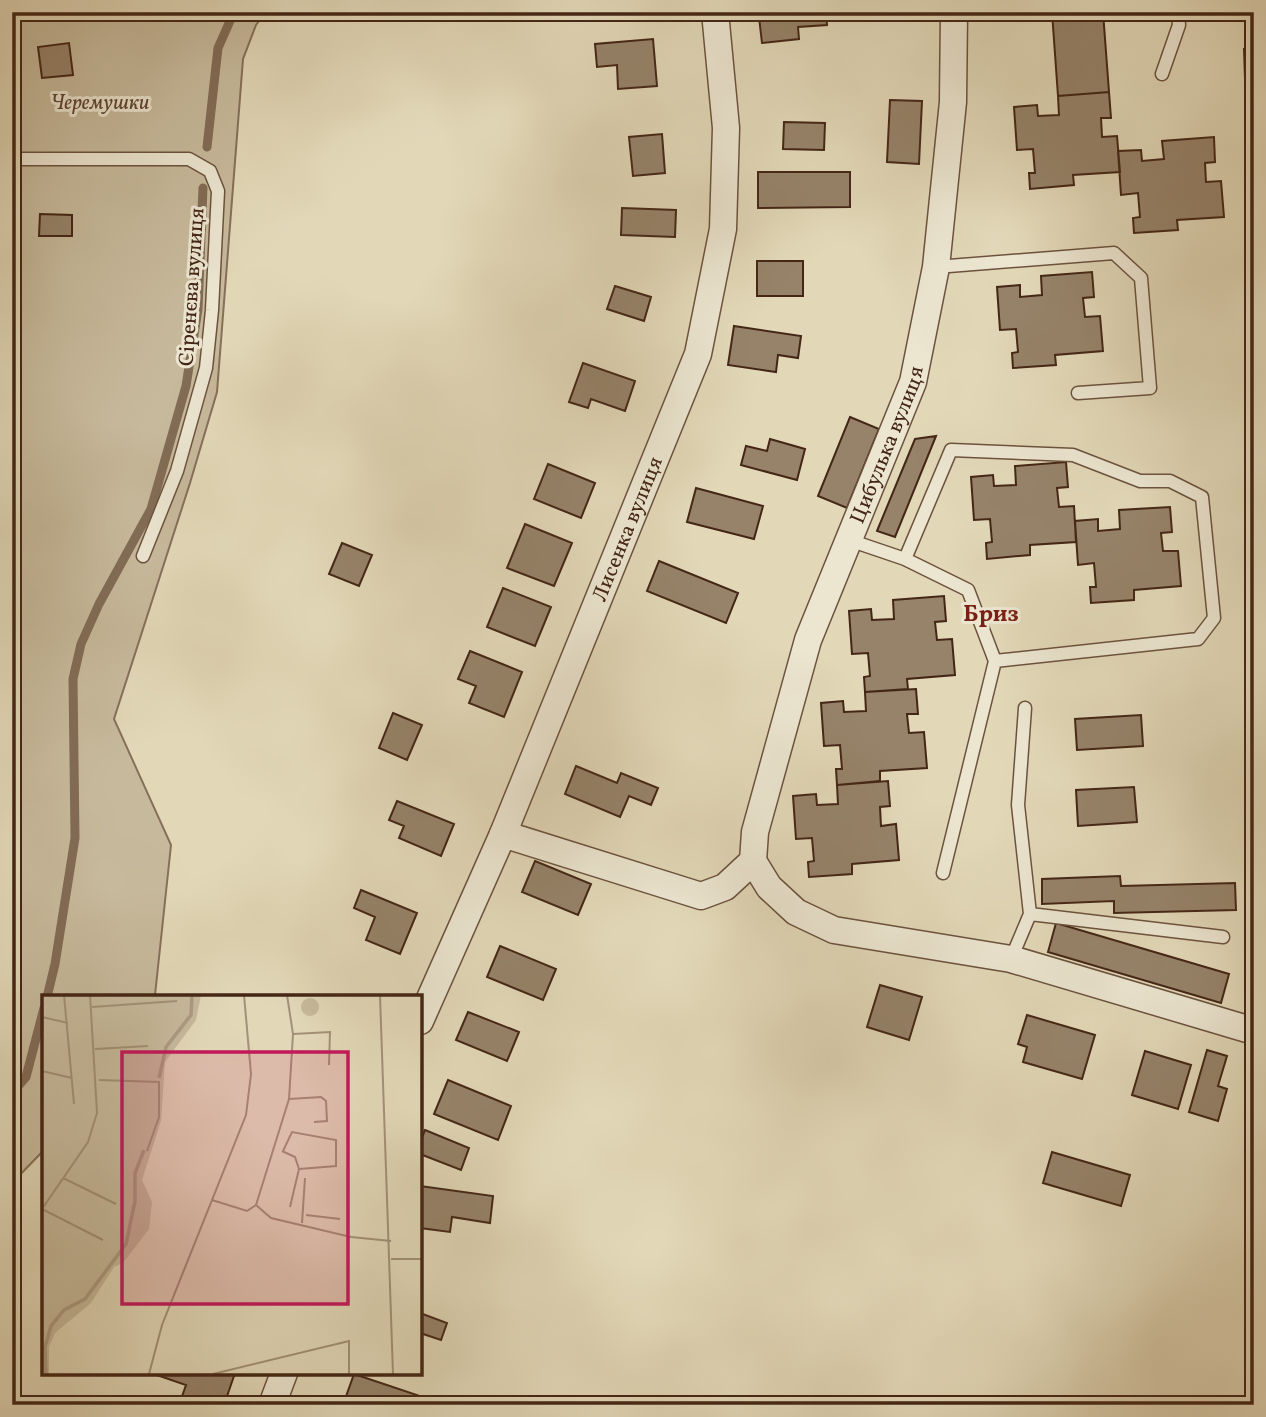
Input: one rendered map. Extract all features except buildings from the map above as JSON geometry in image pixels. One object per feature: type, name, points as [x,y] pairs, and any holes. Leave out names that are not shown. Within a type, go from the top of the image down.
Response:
[{"type":"street","name":"Лисенка вулиця","points":[[422,1016],[503,834],[698,354],[723,229],[726,128],[715,12]]},
{"type":"street","name":"Цибулька вулиця","points":[[753,861],[755,832],[808,640],[913,382],[936,267],[953,102],[954,12]]},
{"type":"street","points":[[503,834],[701,896],[726,887],[753,861],[769,887],[796,912],[834,930],[1011,959],[1254,1031]]},
{"type":"street","points":[[272,1405],[283,1375]]},
{"type":"lane","points":[[1162,74],[1179,26],[1178,12]]},
{"type":"lane","name":"Сіренєва вулиця","points":[[12,159],[189,159],[210,171],[218,191],[206,368],[177,471],[143,556]]},
{"type":"lane","points":[[936,267],[1114,253],[1142,278],[1150,388],[1078,393]]},
{"type":"lane","points":[[905,559],[951,450],[1073,455],[1139,481],[1170,481],[1202,497],[1213,618],[1198,639],[995,661]]},
{"type":"lane","points":[[849,540],[905,559],[968,590],[995,661],[943,873]]},
{"type":"lane","points":[[1011,959],[1030,914],[1018,806],[1025,709]]},
{"type":"lane","points":[[1030,914],[1223,937]]},
{"type":"green space","name":"Черемушки","points":[[12,12],[266,12],[256,25],[243,59],[217,392],[114,719],[171,845],[155,995],[42,995],[42,1152],[12,1183]]},
{"type":"waterway","points":[[207,147],[218,48],[234,12]]},
{"type":"waterway","points":[[47,995],[75,838],[73,679],[81,644],[99,604],[151,509],[186,386],[198,309],[203,188]]},
{"type":"waterway","points":[[12,1093],[26,1077],[42,1016]]},
{"type":"district","name":"Бриз","points":[[991,613]]}]
